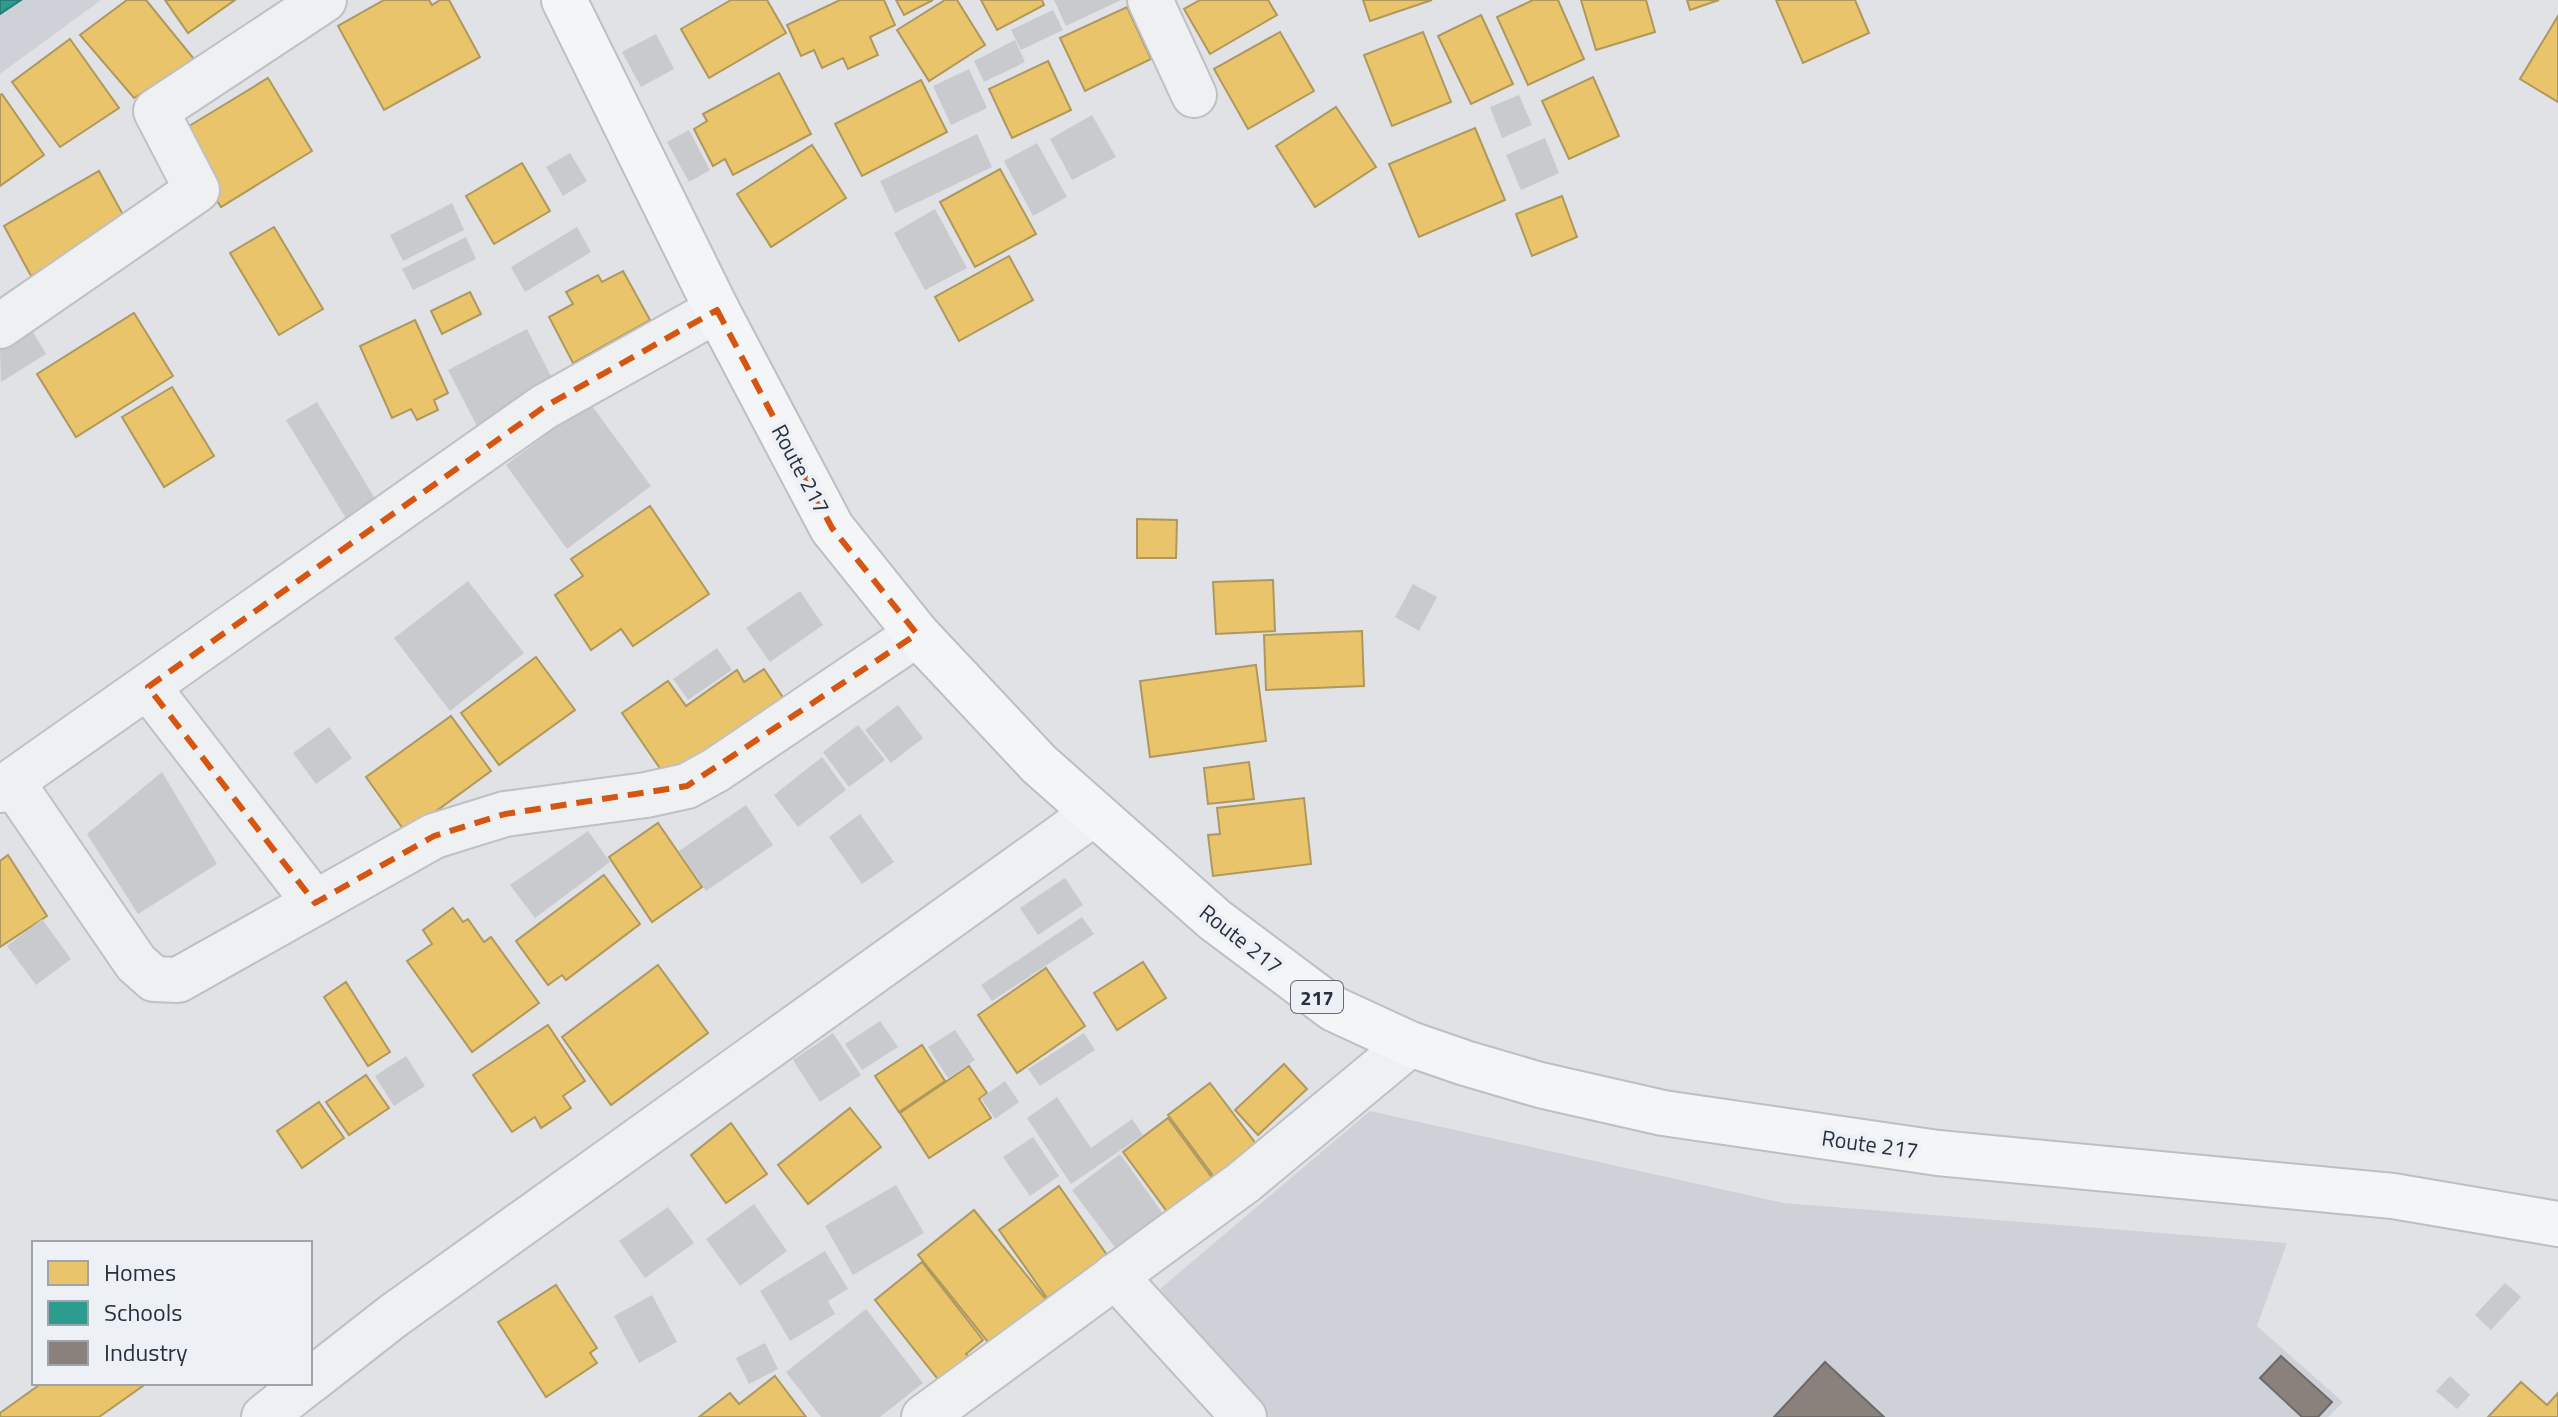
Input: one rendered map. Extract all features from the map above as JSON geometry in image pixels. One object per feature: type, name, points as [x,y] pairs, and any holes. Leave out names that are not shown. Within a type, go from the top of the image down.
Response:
[{"type":"main road","name":"Route 217","points":[[564,0],[717,310],[832,528],[917,634],[1039,764],[1215,920],[1334,1009],[1410,1044],[1465,1063],[1663,1113],[1938,1153],[2393,1196],[2558,1224]]},
{"type":"street","points":[[0,326],[197,190],[156,111],[324,0]]},
{"type":"street","points":[[1150,0],[1194,95]]},
{"type":"street","points":[[717,310],[544,407],[6,786],[136,963],[154,979],[178,980],[434,836],[505,814],[646,795],[687,786],[716,770],[917,634]]},
{"type":"street","points":[[148,687],[315,903]]},
{"type":"street","points":[[312,1380],[393,1316],[1093,814]]},
{"type":"street","points":[[924,1417],[1244,1182],[1410,1044]]},
{"type":"street","points":[[1115,1276],[1244,1417]]},
{"type":"street","points":[[264,1417],[305,1385]]},
{"type":"highlighted area","points":[[717,310],[832,528],[917,634],[687,786],[505,814],[434,836],[315,903],[148,687],[544,407]]},
{"type":"shaded area","points":[[0,0],[101,0],[0,74]]},
{"type":"shaded area","points":[[1370,1111],[1783,1203],[2287,1243],[2257,1326],[2343,1402],[2328,1417],[1266,1417],[1160,1289]]},
{"type":"building: Homes","points":[[127,0],[146,0],[194,59],[134,98],[80,35]]},
{"type":"building: Homes","points":[[165,0],[235,0],[188,33]]},
{"type":"building: Homes","points":[[384,0],[429,0],[432,5],[440,0],[449,0],[480,57],[384,110],[338,26]]},
{"type":"building: Homes","points":[[731,0],[767,0],[786,33],[709,78],[681,29]]},
{"type":"building: Homes","points":[[840,0],[884,0],[895,25],[870,37],[878,55],[848,69],[843,58],[822,68],[814,50],[801,56],[787,25]]},
{"type":"building: Homes","points":[[896,0],[933,0],[904,15]]},
{"type":"building: Homes","points":[[945,0],[957,0],[985,45],[929,81],[897,30]]},
{"type":"building: Homes","points":[[981,0],[1042,0],[1044,5],[997,30]]},
{"type":"building: Homes","points":[[1200,0],[1268,0],[1277,15],[1210,54],[1184,9]]},
{"type":"building: Homes","points":[[1363,0],[1432,0],[1370,21]]},
{"type":"building: Homes","points":[[1533,0],[1558,0],[1584,59],[1528,85],[1497,17]]},
{"type":"building: Homes","points":[[1581,0],[1646,0],[1655,32],[1596,50]]},
{"type":"building: Homes","points":[[1687,0],[1719,0],[1690,10]]},
{"type":"building: Homes","points":[[1776,0],[1855,0],[1869,33],[1803,63]]},
{"type":"building: Homes","points":[[1127,7],[1151,59],[1085,91],[1060,38]]},
{"type":"building: Homes","points":[[1481,15],[1513,84],[1471,104],[1438,36]]},
{"type":"building: Homes","points":[[2558,16],[2558,102],[2520,79]]},
{"type":"building: Homes","points":[[1280,32],[1314,91],[1248,129],[1214,69]]},
{"type":"building: Homes","points":[[1423,32],[1451,102],[1392,126],[1364,55]]},
{"type":"building: Homes","points":[[70,39],[119,108],[60,147],[12,82]]},
{"type":"building: Homes","points":[[1048,61],[1071,110],[1012,138],[989,89]]},
{"type":"building: Homes","points":[[779,73],[811,134],[733,175],[725,159],[713,166],[694,129],[707,121],[703,114]]},
{"type":"building: Homes","points":[[1593,77],[1619,136],[1569,159],[1542,101]]},
{"type":"building: Homes","points":[[268,78],[312,151],[221,207],[176,134]]},
{"type":"building: Homes","points":[[921,80],[947,132],[862,176],[835,124]]},
{"type":"building: Homes","points":[[0,95],[44,155],[0,186]]},
{"type":"building: Homes","points":[[1336,107],[1376,167],[1315,207],[1276,146]]},
{"type":"building: Homes","points":[[1475,128],[1505,200],[1419,237],[1389,164]]},
{"type":"building: Homes","points":[[812,145],[846,198],[771,247],[737,194]]},
{"type":"building: Homes","points":[[522,163],[550,211],[494,244],[466,196]]},
{"type":"building: Homes","points":[[1000,169],[1036,234],[975,267],[940,202]]},
{"type":"building: Homes","points":[[99,171],[127,222],[31,276],[4,226]]},
{"type":"building: Homes","points":[[1562,196],[1577,237],[1532,256],[1516,214]]},
{"type":"building: Homes","points":[[274,227],[323,309],[279,335],[230,253]]},
{"type":"building: Homes","points":[[1009,256],[1033,300],[959,341],[935,297]]},
{"type":"building: Homes","points":[[623,271],[650,320],[573,363],[549,317],[573,304],[566,292],[598,275],[602,282]]},
{"type":"building: Homes","points":[[470,292],[481,314],[442,334],[431,311]]},
{"type":"building: Homes","points":[[134,313],[173,376],[76,437],[37,374]]},
{"type":"building: Homes","points":[[415,320],[448,393],[434,400],[438,410],[417,420],[411,409],[392,418],[360,346]]},
{"type":"building: Homes","points":[[172,387],[214,456],[164,487],[122,417]]},
{"type":"building: Homes","points":[[650,506],[709,594],[633,646],[621,629],[591,650],[555,595],[583,576],[571,559]]},
{"type":"building: Homes","points":[[1137,519],[1177,520],[1176,558],[1137,558]]},
{"type":"building: Homes","points":[[1273,580],[1275,631],[1216,634],[1213,582]]},
{"type":"building: Homes","points":[[1362,631],[1364,686],[1266,690],[1264,635]]},
{"type":"building: Homes","points":[[536,657],[575,710],[499,765],[461,713]]},
{"type":"building: Homes","points":[[1256,665],[1266,741],[1150,757],[1140,681]]},
{"type":"building: Homes","points":[[764,669],[792,711],[668,780],[622,713],[668,681],[686,706],[737,670],[744,682]]},
{"type":"building: Homes","points":[[451,716],[491,771],[406,833],[366,777]]},
{"type":"building: Homes","points":[[1249,762],[1254,799],[1208,804],[1204,768]]},
{"type":"building: Homes","points":[[1304,798],[1311,864],[1213,876],[1208,835],[1220,834],[1217,808]]},
{"type":"building: Homes","points":[[658,823],[702,887],[652,922],[609,857]]},
{"type":"building: Homes","points":[[8,855],[47,916],[0,947],[0,861]]},
{"type":"building: Homes","points":[[604,875],[640,924],[566,980],[562,975],[548,985],[516,941]]},
{"type":"building: Homes","points":[[453,908],[463,922],[468,919],[484,942],[491,937],[539,1003],[472,1052],[407,961],[432,944],[423,930]]},
{"type":"building: Homes","points":[[1143,962],[1166,998],[1117,1030],[1094,993]]},
{"type":"building: Homes","points":[[658,965],[708,1033],[611,1105],[562,1037]]},
{"type":"building: Homes","points":[[1046,968],[1085,1026],[1017,1073],[978,1015]]},
{"type":"building: Homes","points":[[346,982],[390,1052],[368,1066],[324,997]]},
{"type":"building: Homes","points":[[548,1025],[585,1081],[563,1096],[571,1108],[541,1128],[535,1117],[512,1132],[473,1075]]},
{"type":"building: Homes","points":[[922,1045],[945,1081],[899,1112],[875,1076]]},
{"type":"building: Homes","points":[[1284,1064],[1307,1089],[1258,1135],[1235,1110]]},
{"type":"building: Homes","points":[[969,1066],[987,1093],[979,1099],[991,1118],[929,1158],[900,1113]]},
{"type":"building: Homes","points":[[366,1075],[389,1108],[349,1135],[326,1102]]},
{"type":"building: Homes","points":[[1210,1083],[1260,1149],[1217,1181],[1168,1115]]},
{"type":"building: Homes","points":[[319,1102],[344,1138],[302,1168],[277,1131]]},
{"type":"building: Homes","points":[[850,1108],[881,1147],[808,1204],[778,1165]]},
{"type":"building: Homes","points":[[1168,1118],[1216,1183],[1171,1217],[1123,1152]]},
{"type":"building: Homes","points":[[731,1123],[767,1174],[726,1203],[691,1155]]},
{"type":"building: Homes","points":[[1059,1186],[1107,1255],[1047,1298],[999,1230]]},
{"type":"building: Homes","points":[[974,1210],[1052,1307],[996,1352],[918,1255]]},
{"type":"building: Homes","points":[[922,1262],[983,1340],[966,1354],[971,1359],[941,1383],[875,1300]]},
{"type":"building: Homes","points":[[556,1285],[597,1348],[590,1353],[597,1363],[546,1397],[498,1322]]},
{"type":"building: Homes","points":[[775,1376],[806,1417],[699,1417],[730,1393],[739,1404]]},
{"type":"building: Homes","points":[[2521,1382],[2547,1405],[2558,1393],[2558,1417],[2488,1417]]},
{"type":"building: Homes","points":[[39,1385],[144,1385],[99,1417],[0,1417],[0,1413]]},
{"type":"building: Schools","points":[[0,0],[21,0],[0,14]]},
{"type":"building: Industry","points":[[2281,1356],[2332,1402],[2318,1417],[2302,1417],[2260,1378]]},
{"type":"building: Industry","points":[[1825,1362],[1884,1417],[1774,1417]]},
{"type":"building: Other","points":[[1054,0],[1121,0],[1066,26]]},
{"type":"building: Other","points":[[1053,10],[1063,30],[1021,50],[1011,30]]},
{"type":"building: Other","points":[[656,34],[674,69],[641,87],[622,52]]},
{"type":"building: Other","points":[[1015,40],[1025,62],[984,82],[974,61]]},
{"type":"building: Other","points":[[969,69],[987,108],[951,125],[933,86]]},
{"type":"building: Other","points":[[1519,95],[1532,125],[1502,138],[1490,107]]},
{"type":"building: Other","points":[[1092,115],[1116,157],[1072,180],[1050,139]]},
{"type":"building: Other","points":[[689,130],[710,170],[689,182],[667,142]]},
{"type":"building: Other","points":[[977,134],[992,167],[895,213],[880,181]]},
{"type":"building: Other","points":[[1545,138],[1559,173],[1521,190],[1506,155]]},
{"type":"building: Other","points":[[1037,143],[1067,197],[1033,216],[1004,161]]},
{"type":"building: Other","points":[[570,153],[587,181],[563,196],[546,167]]},
{"type":"building: Other","points":[[452,203],[464,230],[403,261],[390,235]]},
{"type":"building: Other","points":[[935,209],[967,268],[925,290],[894,233]]},
{"type":"building: Other","points":[[577,227],[591,252],[525,292],[511,267]]},
{"type":"building: Other","points":[[466,237],[476,259],[413,290],[402,269]]},
{"type":"building: Other","points":[[31,329],[46,354],[1,382],[0,349]]},
{"type":"building: Other","points":[[527,329],[556,386],[478,428],[448,370]]},
{"type":"building: Other","points":[[317,402],[377,502],[347,520],[286,420]]},
{"type":"building: Other","points":[[589,402],[651,486],[567,549],[506,465]]},
{"type":"building: Other","points":[[468,581],[524,653],[450,711],[394,638]]},
{"type":"building: Other","points":[[1413,584],[1437,597],[1419,631],[1395,617]]},
{"type":"building: Other","points":[[800,591],[823,625],[770,662],[746,628]]},
{"type":"building: Other","points":[[717,648],[732,670],[688,700],[673,679]]},
{"type":"building: Other","points":[[898,705],[923,738],[891,763],[865,730]]},
{"type":"building: Other","points":[[858,725],[885,760],[849,787],[823,752]]},
{"type":"building: Other","points":[[329,727],[352,758],[316,784],[293,753]]},
{"type":"building: Other","points":[[822,757],[846,790],[798,827],[774,795]]},
{"type":"building: Other","points":[[162,772],[217,864],[138,914],[87,834]]},
{"type":"building: Other","points":[[746,805],[773,845],[706,891],[679,851]]},
{"type":"building: Other","points":[[860,814],[894,862],[862,884],[829,837]]},
{"type":"building: Other","points":[[588,831],[610,862],[535,918],[510,885]]},
{"type":"building: Other","points":[[1065,878],[1083,905],[1038,935],[1020,908]]},
{"type":"building: Other","points":[[1082,917],[1094,934],[992,1001],[981,985]]},
{"type":"building: Other","points":[[42,919],[71,959],[36,985],[7,946]]},
{"type":"building: Other","points":[[880,1021],[898,1047],[862,1070],[845,1044]]},
{"type":"building: Other","points":[[955,1030],[975,1060],[948,1078],[928,1047]]},
{"type":"building: Other","points":[[833,1033],[861,1075],[820,1102],[793,1060]]},
{"type":"building: Other","points":[[1084,1033],[1095,1050],[1040,1086],[1028,1069]]},
{"type":"building: Other","points":[[406,1056],[425,1086],[394,1106],[375,1076]]},
{"type":"building: Other","points":[[1005,1081],[1019,1102],[995,1119],[981,1098]]},
{"type":"building: Other","points":[[1057,1097],[1091,1148],[1132,1119],[1143,1135],[1071,1184],[1027,1118]]},
{"type":"building: Other","points":[[1033,1137],[1059,1176],[1030,1196],[1003,1157]]},
{"type":"building: Other","points":[[1120,1154],[1164,1215],[1117,1250],[1072,1190]]},
{"type":"building: Other","points":[[896,1185],[924,1233],[853,1275],[825,1226]]},
{"type":"building: Other","points":[[754,1204],[787,1251],[740,1286],[706,1239]]},
{"type":"building: Other","points":[[668,1207],[694,1243],[645,1278],[619,1241]]},
{"type":"building: Other","points":[[825,1251],[848,1289],[828,1301],[835,1314],[790,1341],[760,1291]]},
{"type":"building: Other","points":[[2505,1283],[2521,1297],[2491,1330],[2475,1315]]},
{"type":"building: Other","points":[[652,1295],[677,1342],[639,1363],[614,1316]]},
{"type":"building: Other","points":[[866,1309],[923,1383],[880,1417],[821,1417],[786,1372]]},
{"type":"building: Other","points":[[765,1343],[778,1369],[749,1384],[736,1358]]},
{"type":"building: Other","points":[[2450,1376],[2470,1395],[2457,1409],[2436,1391]]}]
